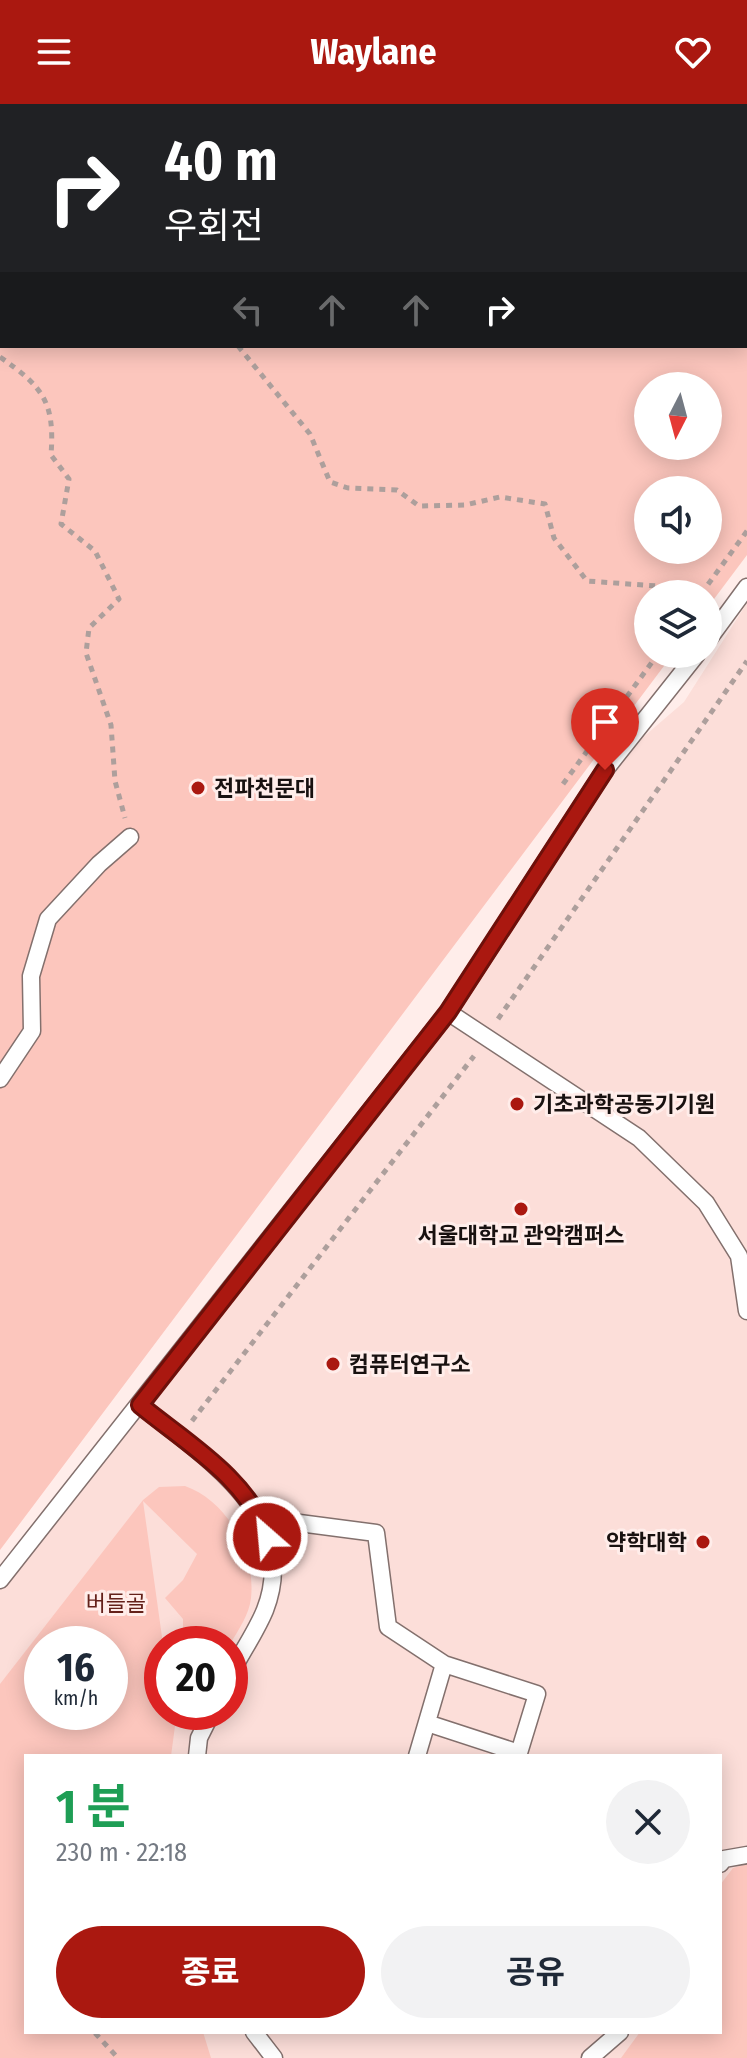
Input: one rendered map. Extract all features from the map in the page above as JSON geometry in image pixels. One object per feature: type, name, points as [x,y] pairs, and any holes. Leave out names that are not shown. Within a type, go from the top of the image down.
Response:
[{"type":"lane","points":[[722,621],[747,587]]},
{"type":"lane","points":[[0,1580],[448,1012],[605,770],[686,668]]},
{"type":"lane","points":[[0,1079],[32,1031],[31,976],[48,919],[99,864],[130,837]]},
{"type":"lane","points":[[448,1012],[639,1138],[706,1203],[739,1256],[745,1278],[747,1311]]},
{"type":"lane","points":[[140,1405],[230,1478],[261,1518],[273,1557],[266,1608],[248,1642]]},
{"type":"lane","points":[[261,1518],[376,1533],[388,1627],[444,1664],[537,1694],[519,1753],[427,1723]]},
{"type":"lane","points":[[418,1754],[444,1664]]},
{"type":"lane","points":[[197,1754],[203,1730]]},
{"type":"lane","points":[[722,1862],[747,1855]]},
{"type":"lane","points":[[255,2034],[268,2056]]},
{"type":"lane","points":[[590,2058],[618,2034]]},
{"type":"path","points":[[240,348],[310,434],[330,482],[348,488],[397,490],[419,506],[465,505],[500,497],[545,504],[554,538],[587,581],[634,584]]},
{"type":"path","points":[[0,357],[32,380],[54,419],[51,455],[69,479],[61,524],[95,551],[119,599],[89,628],[86,653],[111,725],[115,781],[130,837]]},
{"type":"path","points":[[711,580],[747,531]]},
{"type":"path","points":[[498,1019],[747,661]]},
{"type":"path","points":[[563,784],[648,668]]},
{"type":"path","points":[[179,1437],[474,1056]]},
{"type":"path","points":[[96,2034],[118,2058]]},
{"type":"shaded area","name":"서울대학교 관악캠퍼스","points":[[747,603],[747,2058],[0,2058],[0,1580],[448,1012],[605,770],[684,702],[706,668],[722,668],[722,642]]},
{"type":"green space","points":[[0,348],[747,348],[747,555],[722,588],[722,580],[634,580],[634,668],[662,668],[0,1550]]},
{"type":"green space","name":"버들골","points":[[185,1486],[200,1493],[214,1503],[236,1530],[249,1563],[251,1581],[250,1604],[243,1622],[241,1626],[183,1626],[183,1619],[165,1598],[183,1580],[197,1554],[143,1501],[160,1626],[144,1626],[144,1730],[174,1730],[171,1754],[24,1754],[24,2034],[204,2034],[211,2058],[0,2058],[0,1684],[24,1653],[24,1730],[128,1730],[128,1626],[45,1626],[143,1500],[159,1487]]},
{"type":"green space","points":[[747,1864],[747,2058],[621,2058],[639,2034],[722,2034],[722,1882],[733,1868]]},
{"type":"place","name":"전파천문대","points":[[198,788]]},
{"type":"place","name":"기초과학공동기기원","points":[[517,1104]]},
{"type":"place","name":"서울대학교 관악캠퍼스","points":[[521,1209]]},
{"type":"place","name":"컴퓨터연구소","points":[[333,1364]]},
{"type":"place","name":"약학대학","points":[[703,1542]]},
{"type":"route","points":[[267,1537],[261,1518],[230,1478],[140,1405],[448,1012],[605,770]]}]
